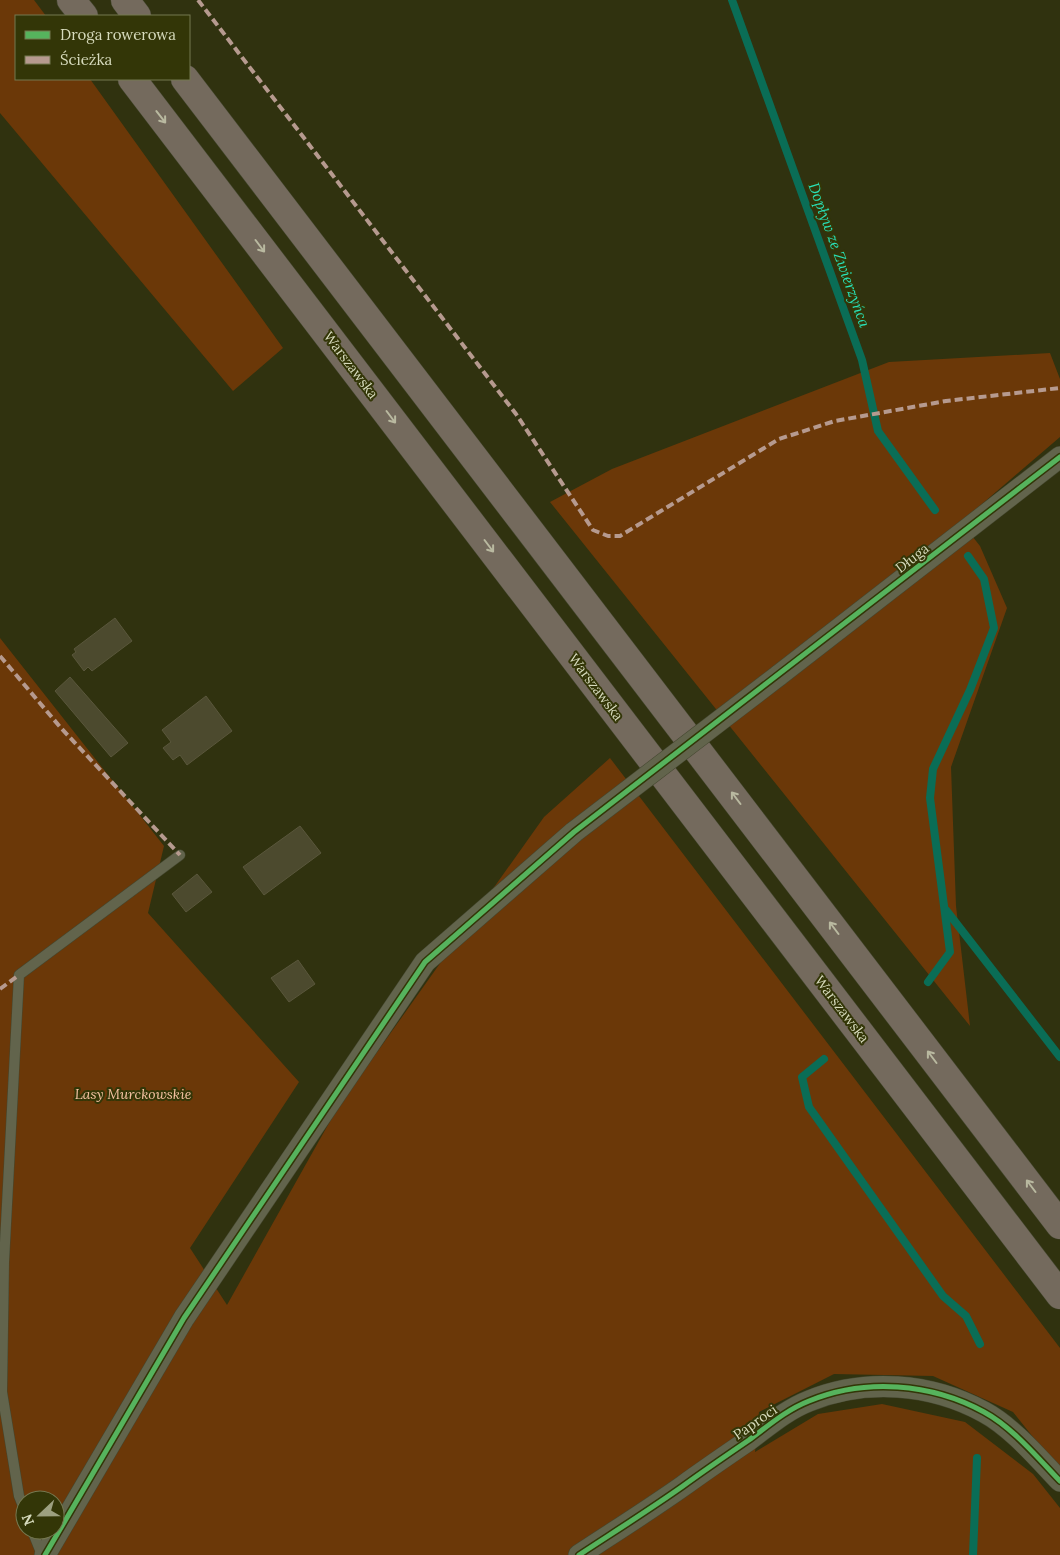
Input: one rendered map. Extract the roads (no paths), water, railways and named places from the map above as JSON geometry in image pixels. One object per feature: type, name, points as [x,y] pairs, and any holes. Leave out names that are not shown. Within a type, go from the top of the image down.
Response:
[{"type":"highway","points":[[71,0],[83,15]]},
{"type":"highway","points":[[125,0],[136,15]]},
{"type":"highway","name":"Warszawska","points":[[133,80],[1060,1295]]},
{"type":"highway","points":[[186,80],[1060,1225]]},
{"type":"street","name":"Długa","points":[[44,1555],[184,1318],[425,962],[574,832],[1060,457]]},
{"type":"street","name":"Paproci","points":[[579,1555],[637,1518],[778,1417],[809,1401],[843,1392],[879,1387],[913,1387],[946,1395],[986,1413],[1024,1444],[1060,1480]]},
{"type":"lane","points":[[18,1490],[2,1392],[4,1262],[19,975],[180,855]]},
{"type":"lane","points":[[37,1540],[44,1555]]},
{"type":"waterway","name":"Dopływ ze Zwierzyńca","points":[[732,0],[862,360],[878,431],[935,510]]},
{"type":"waterway","name":"Dopływ ze Zwierzyńca","points":[[928,982],[950,952],[930,798],[933,769],[970,690],[994,628],[984,579],[968,556]]},
{"type":"waterway","name":"Dopływ ze Zwierzyńca","points":[[946,910],[1060,1057]]},
{"type":"waterway","points":[[824,1059],[802,1077],[809,1107],[943,1296],[966,1316],[980,1344]]},
{"type":"waterway","points":[[973,1555],[977,1458]]},
{"type":"park label","name":"Lasy Murckowskie","points":[[133,1094]]}]
